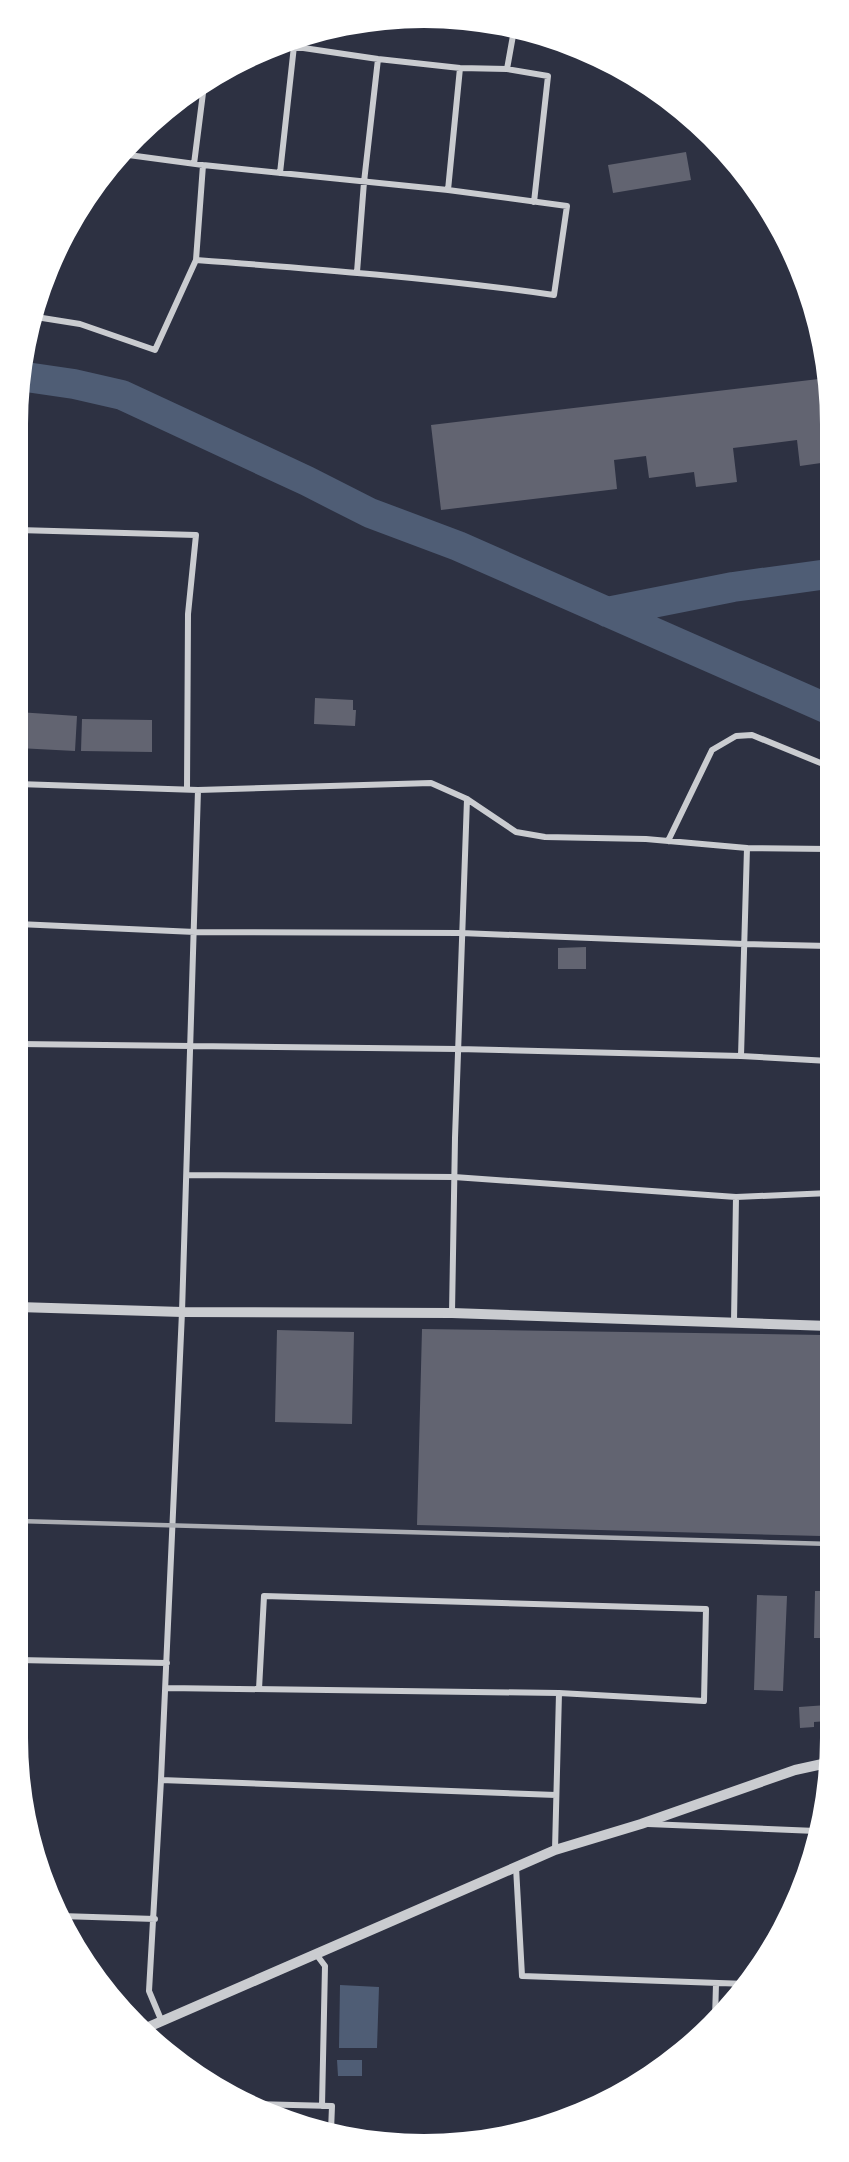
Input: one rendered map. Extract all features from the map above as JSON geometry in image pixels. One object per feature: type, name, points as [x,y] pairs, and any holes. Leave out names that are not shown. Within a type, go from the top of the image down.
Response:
[{"type":"street","points":[[507,69],[512,39]]},
{"type":"street","points":[[304,48],[378,59],[460,68],[507,69],[548,76],[534,202]]},
{"type":"street","points":[[280,173],[293,51]]},
{"type":"street","points":[[357,272],[364,182],[378,59]]},
{"type":"street","points":[[448,190],[460,68]]},
{"type":"street","points":[[194,164],[203,96]]},
{"type":"street","points":[[134,156],[448,190],[567,206],[554,295],[357,272],[196,260]]},
{"type":"street","points":[[43,318],[80,324],[155,350],[196,260],[203,165]]},
{"type":"street","points":[[28,530],[196,535],[188,614],[187,789]]},
{"type":"street","points":[[668,841],[712,750],[736,736],[752,735],[820,763]]},
{"type":"street","points":[[28,784],[198,790],[431,783],[467,799],[516,832],[544,837],[668,841],[747,848],[820,849]]},
{"type":"street","points":[[162,2022],[149,1990],[155,1919],[182,1312],[198,790]]},
{"type":"street","points":[[452,1313],[461,933],[467,799]]},
{"type":"street","points":[[741,1056],[747,848]]},
{"type":"street","points":[[28,924],[195,932],[461,933],[820,946]]},
{"type":"street","points":[[28,1044],[458,1049],[741,1056],[820,1060]]},
{"type":"street","points":[[187,1175],[454,1177],[736,1197],[820,1193]]},
{"type":"street","points":[[734,1323],[736,1197]]},
{"type":"street","points":[[28,1307],[182,1312],[452,1313],[820,1326]]},
{"type":"street","points":[[166,1688],[559,1693],[704,1701],[706,1610],[264,1596],[259,1689]]},
{"type":"street","points":[[28,1660],[167,1663]]},
{"type":"street","points":[[555,1850],[559,1693]]},
{"type":"street","points":[[152,2026],[555,1850],[641,1824],[795,1770],[820,1765]]},
{"type":"street","points":[[161,1780],[556,1795]]},
{"type":"street","points":[[641,1824],[809,1831]]},
{"type":"street","points":[[516,1867],[522,1976],[735,1984]]},
{"type":"street","points":[[71,1916],[155,1919]]},
{"type":"street","points":[[316,1954],[325,1966],[322,2106]]},
{"type":"street","points":[[715,2006],[716,1983]]},
{"type":"street","points":[[276,2104],[332,2106],[331,2122]]},
{"type":"water","points":[[340,1985],[379,1987],[377,2048],[339,2048]]},
{"type":"water","points":[[337,2060],[362,2060],[362,2076],[338,2076]]},
{"type":"building","points":[[686,152],[691,180],[613,193],[608,165]]},
{"type":"building","points":[[818,379],[820,463],[800,466],[797,440],[733,448],[737,482],[696,487],[694,472],[649,478],[646,456],[614,460],[617,489],[441,510],[431,425]]},
{"type":"building","points":[[315,698],[353,700],[353,710],[356,710],[355,726],[314,724]]},
{"type":"building","points":[[28,713],[77,716],[75,751],[28,749]]},
{"type":"building","points":[[82,719],[152,720],[152,752],[81,751]]},
{"type":"building","points":[[586,947],[586,969],[558,969],[558,948]]},
{"type":"building","points":[[422,1329],[820,1335],[820,1536],[417,1525]]},
{"type":"building","points":[[277,1330],[354,1332],[352,1424],[275,1422]]},
{"type":"building","points":[[815,1591],[820,1591],[820,1638],[814,1638]]},
{"type":"building","points":[[757,1595],[787,1596],[783,1691],[754,1690]]},
{"type":"building","points":[[820,1706],[820,1722],[814,1722],[814,1727],[800,1728],[799,1707]]},
{"type":"waterway","points":[[31,378],[74,384],[122,395],[307,481],[370,513],[458,546],[820,705]]},
{"type":"waterway","points":[[607,612],[733,587],[820,575]]},
{"type":"railway","points":[[28,1521],[820,1544]]}]
